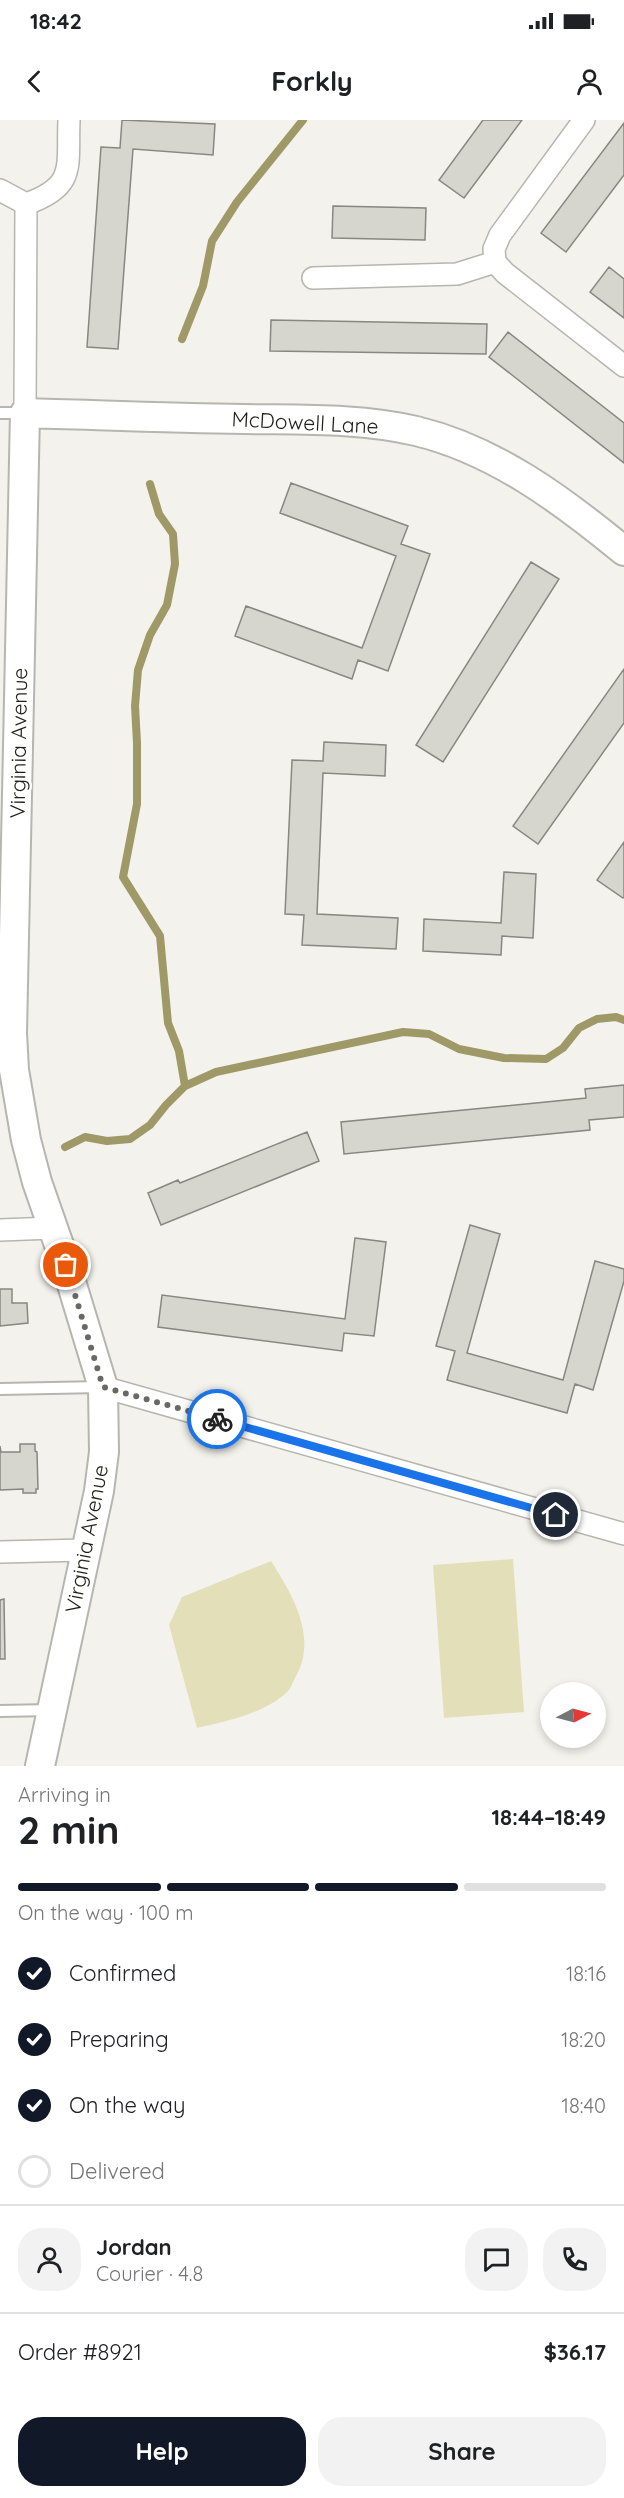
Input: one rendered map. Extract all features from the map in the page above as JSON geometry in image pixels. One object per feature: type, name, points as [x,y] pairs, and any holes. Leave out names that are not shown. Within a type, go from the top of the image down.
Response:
[{"type":"street","points":[[0,190],[26,204],[48,196],[60,187],[67,171],[69,120]]},
{"type":"street","points":[[584,120],[500,235],[494,249],[495,262],[505,273],[624,366]]},
{"type":"street","name":"Virginia Avenue","points":[[26,204],[12,413],[9,777],[12,1033],[7,1070],[37,1182],[103,1387],[104,1452],[99,1491],[40,1766]]},
{"type":"street","points":[[313,278],[457,274],[495,262]]},
{"type":"street","name":"McDowell Lane","points":[[12,413],[343,421],[416,431],[471,450],[527,479],[577,512],[624,551]]},
{"type":"street","points":[[0,1230],[53,1228]]},
{"type":"street","points":[[103,1387],[624,1534]]},
{"type":"street","points":[[0,1552],[85,1550]]},
{"type":"lane","points":[[0,1389],[103,1387]]},
{"type":"lane","points":[[0,1711],[52,1710]]},
{"type":"shaded area","points":[[513,1559],[524,1712],[444,1718],[433,1565]]},
{"type":"shaded area","points":[[271,1561],[287,1587],[300,1616],[304,1646],[302,1661],[296,1676],[288,1691],[267,1706],[244,1716],[197,1728],[169,1625],[182,1597]]},
{"type":"building","points":[[122,120],[215,124],[213,155],[133,149],[118,349],[87,347],[101,147],[120,148]]},
{"type":"building","points":[[483,120],[522,120],[464,198],[439,180]]},
{"type":"building","points":[[624,123],[624,175],[566,252],[541,233]]},
{"type":"building","points":[[333,206],[426,208],[425,240],[332,238]]},
{"type":"building","points":[[609,267],[624,279],[624,318],[590,292]]},
{"type":"building","points":[[271,320],[487,324],[486,354],[270,351]]},
{"type":"building","points":[[508,332],[624,423],[624,463],[489,357]]},
{"type":"building","points":[[291,483],[408,526],[401,544],[430,554],[388,671],[358,660],[352,679],[235,636],[246,606],[362,648],[396,556],[280,513]]},
{"type":"building","points":[[531,562],[559,579],[443,762],[416,745]]},
{"type":"building","points":[[624,669],[624,723],[538,844],[513,826]]},
{"type":"building","points":[[324,742],[386,745],[385,776],[323,773],[317,914],[398,918],[396,949],[302,945],[304,915],[285,914],[292,760],[323,761]]},
{"type":"building","points":[[624,842],[624,897],[623,898],[597,880]]},
{"type":"building","points":[[504,872],[536,874],[533,938],[502,936],[501,955],[423,951],[424,919],[501,923]]},
{"type":"building","points":[[624,1085],[624,1117],[589,1120],[590,1130],[344,1154],[341,1122],[586,1098],[585,1089]]},
{"type":"building","points":[[307,1132],[319,1161],[161,1225],[148,1193],[178,1180],[180,1183]]},
{"type":"building","points":[[470,1225],[500,1234],[467,1353],[563,1380],[595,1261],[624,1269],[624,1281],[593,1390],[575,1384],[567,1413],[447,1380],[455,1351],[436,1346]]},
{"type":"building","points":[[355,1238],[386,1242],[374,1336],[344,1333],[342,1351],[158,1327],[162,1295],[345,1319]]},
{"type":"building","points":[[0,1289],[12,1289],[12,1303],[27,1303],[28,1323],[0,1326]]},
{"type":"building","points":[[20,1444],[35,1444],[38,1489],[36,1493],[23,1493],[23,1489],[0,1490],[0,1446],[1,1452],[20,1452]]},
{"type":"building","points":[[4,1599],[5,1659],[0,1659],[0,1600]]},
{"type":"waterway","points":[[182,339],[203,286],[212,241],[237,202],[303,120]]},
{"type":"waterway","points":[[150,484],[159,514],[173,534],[175,564],[167,605],[150,635],[138,670],[135,706],[137,804],[123,877],[160,936],[168,1023],[179,1051],[185,1086]]},
{"type":"waterway","points":[[65,1147],[85,1137],[107,1141],[130,1139],[150,1125],[185,1086],[216,1072],[403,1032],[429,1034],[459,1049],[504,1058],[546,1059],[563,1048],[579,1028],[597,1019],[616,1017],[624,1020]]},
{"type":"way so far","points":[[66,1265],[103,1387],[217,1419]]},
{"type":"route","points":[[217,1419],[556,1515]]}]
